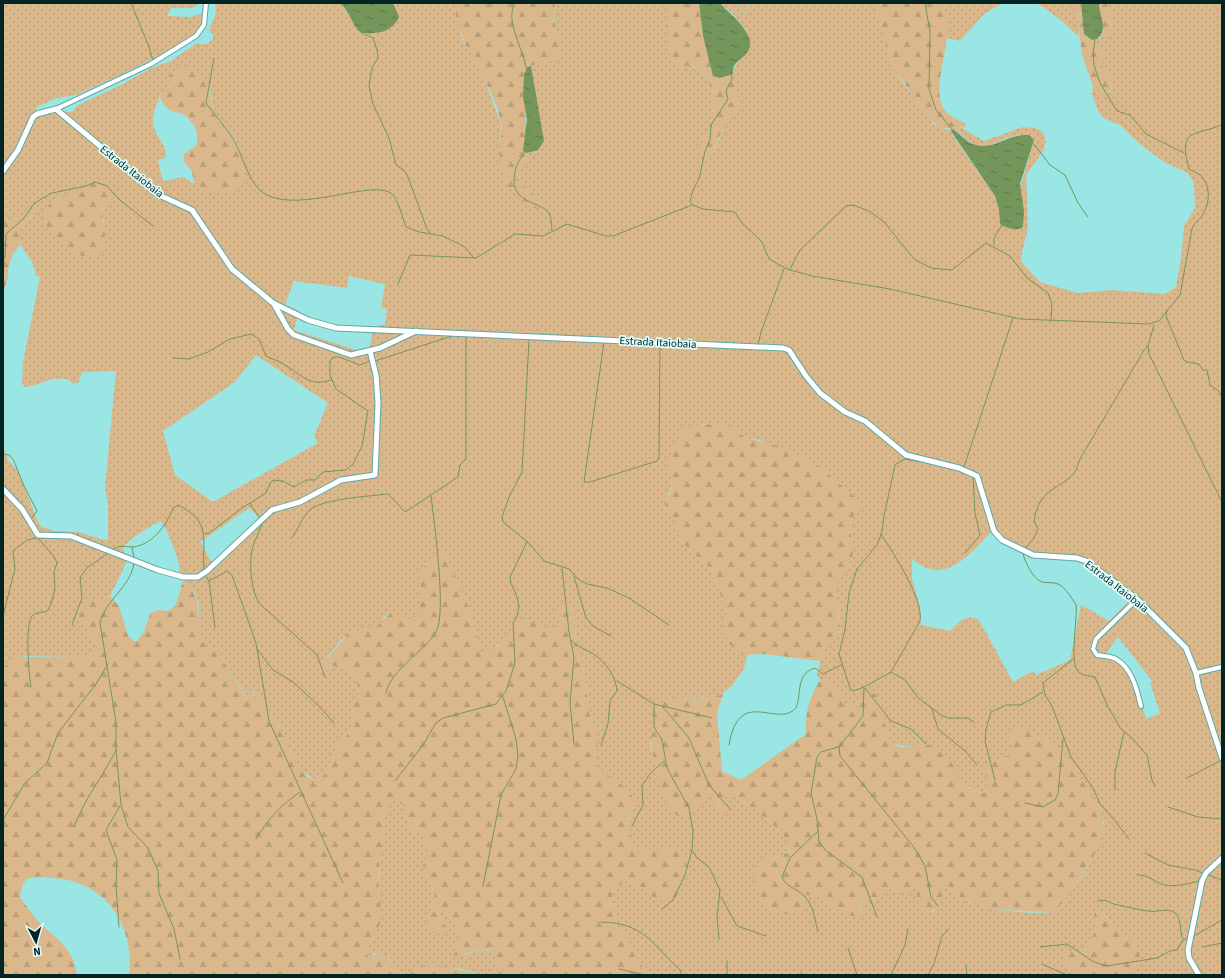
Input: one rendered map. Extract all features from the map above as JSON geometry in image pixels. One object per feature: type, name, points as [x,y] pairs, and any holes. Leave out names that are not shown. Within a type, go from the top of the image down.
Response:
[{"type":"street","points":[[3,171],[18,150],[33,117],[37,114],[56,109],[151,64],[196,36],[204,25],[206,3]]},
{"type":"street","name":"Estrada Itaiobaia","points":[[56,109],[157,194],[192,210],[232,269],[273,303],[308,320],[336,328],[417,330],[786,349],[793,353],[806,376],[820,393],[845,412],[865,421],[906,455],[959,468],[977,476],[994,531],[1002,540],[1033,554],[1083,559],[1137,599],[1186,648],[1196,673],[1199,688],[1222,758]]},
{"type":"street","points":[[273,303],[288,329],[299,338],[351,355],[370,351],[417,330]]},
{"type":"street","points":[[3,489],[22,510],[38,535],[71,536],[158,570],[188,578],[198,577],[207,571],[272,510],[300,502],[340,480],[375,475],[378,404],[376,375],[370,351]]},
{"type":"street","points":[[1137,599],[1096,639],[1093,649],[1097,655],[1113,658],[1124,667],[1137,688],[1141,706]]},
{"type":"street","points":[[1196,673],[1222,667]]},
{"type":"street","points":[[1199,975],[1189,958],[1188,945],[1202,881],[1206,873],[1222,858]]},
{"type":"green space","points":[[3,3],[201,3],[192,8],[171,8],[167,16],[192,17],[204,12],[207,19],[205,25],[176,47],[125,73],[76,95],[57,98],[35,108],[39,113],[49,108],[72,112],[78,105],[123,84],[151,68],[171,61],[197,43],[206,44],[213,39],[213,35],[209,30],[215,17],[215,3],[340,3],[353,20],[395,5],[393,3],[455,3],[455,11],[462,39],[483,75],[501,124],[500,160],[506,182],[514,187],[515,182],[516,189],[542,199],[525,187],[518,176],[530,152],[534,151],[541,124],[537,108],[531,66],[560,58],[555,24],[555,3],[669,3],[667,34],[668,47],[674,63],[684,67],[690,65],[698,70],[709,82],[712,89],[713,104],[709,130],[700,147],[715,148],[730,113],[736,109],[732,80],[735,67],[745,56],[746,30],[733,14],[720,3],[736,3],[740,12],[745,13],[750,7],[748,3],[874,3],[893,69],[935,126],[947,130],[958,126],[984,141],[1023,127],[1035,128],[1043,132],[1046,141],[1043,151],[1026,175],[1028,228],[1021,262],[1040,282],[1077,293],[1112,290],[1165,294],[1176,287],[1184,226],[1195,208],[1194,183],[1188,173],[1164,162],[1141,145],[1120,125],[1103,118],[1098,111],[1092,94],[1093,85],[1094,89],[1104,89],[1111,93],[1112,83],[1102,65],[1101,47],[1097,43],[1097,39],[1105,36],[1112,26],[1108,3],[1222,3],[1222,975],[1128,975],[1134,973],[1136,943],[1119,931],[1103,913],[1094,912],[1096,930],[1082,955],[1063,949],[1075,973],[1079,975],[653,975],[644,970],[615,918],[612,894],[618,886],[629,881],[652,894],[677,895],[687,871],[667,848],[647,851],[636,846],[630,836],[629,830],[630,818],[634,807],[607,775],[597,767],[594,761],[598,737],[589,712],[585,675],[578,654],[573,610],[557,611],[560,623],[559,628],[550,629],[538,626],[526,620],[511,631],[491,651],[484,654],[481,653],[467,603],[445,554],[441,553],[432,562],[425,564],[421,587],[423,595],[421,604],[418,613],[411,621],[407,621],[400,615],[385,616],[379,626],[360,630],[347,635],[340,641],[332,653],[322,660],[325,670],[332,666],[347,668],[358,685],[359,693],[355,698],[351,731],[338,744],[328,769],[322,778],[315,780],[302,771],[274,716],[252,691],[247,697],[224,662],[219,650],[206,647],[200,633],[199,604],[197,597],[181,579],[175,551],[161,521],[140,533],[125,545],[123,549],[128,559],[110,596],[99,600],[88,598],[79,608],[78,616],[97,644],[88,659],[76,657],[20,656],[3,667],[3,446],[8,460],[16,469],[21,478],[37,520],[42,527],[55,531],[78,532],[104,540],[108,539],[108,506],[105,487],[116,371],[83,372],[79,382],[73,384],[68,379],[61,378],[25,387],[22,384],[23,362],[40,277],[36,276],[34,266],[21,246],[19,239],[24,225],[33,216],[28,208],[21,217],[15,219],[3,219]],"holes":[[[170,81],[210,89],[215,117],[235,139],[241,155],[245,179],[202,189],[183,177],[164,181],[158,160],[165,158],[166,154],[154,127],[153,116],[160,96],[169,92],[171,85]],[[957,131],[971,142],[981,146],[986,146],[1018,135],[1024,135],[1034,140],[1020,189],[1000,224],[999,209],[995,196],[952,134]],[[65,196],[111,203],[102,209],[104,225],[77,254],[54,236],[45,210],[56,199]],[[349,276],[385,284],[381,308],[387,309],[385,325],[378,325],[376,330],[372,330],[369,354],[294,330],[299,311],[285,304],[294,281],[347,288]],[[256,355],[328,403],[314,436],[318,443],[213,502],[175,475],[163,431],[235,382]],[[707,424],[732,428],[745,438],[760,440],[861,502],[850,524],[848,568],[834,588],[839,610],[840,628],[823,648],[817,676],[820,680],[830,681],[833,683],[839,690],[845,703],[853,705],[864,697],[883,702],[883,719],[891,742],[903,746],[925,745],[938,747],[964,783],[978,791],[986,792],[986,778],[994,761],[1012,754],[1014,749],[1009,734],[1022,728],[1039,738],[1047,739],[1104,822],[1100,840],[1086,870],[1054,912],[1033,913],[994,910],[956,896],[948,885],[945,886],[935,911],[928,913],[918,901],[916,886],[912,889],[900,892],[892,888],[877,898],[859,903],[863,910],[847,915],[816,895],[806,895],[802,907],[762,859],[781,856],[790,849],[787,842],[774,826],[756,811],[731,795],[725,797],[726,810],[724,812],[718,811],[716,804],[710,795],[705,796],[697,803],[656,765],[650,745],[661,703],[678,699],[716,698],[732,686],[744,669],[747,655],[732,647],[723,629],[726,620],[726,611],[711,569],[678,539],[675,519],[666,510],[664,501],[670,491],[672,477],[669,460],[700,425]],[[249,508],[260,518],[215,568],[200,542]],[[991,532],[1028,556],[1083,559],[1133,597],[1109,621],[1081,605],[1070,660],[1036,675],[1033,671],[1013,682],[979,620],[974,618],[966,618],[950,631],[921,625],[920,607],[912,579],[912,559],[924,567],[935,570],[946,569],[956,565],[974,550]],[[1118,637],[1153,682],[1150,683],[1160,713],[1147,719],[1134,680],[1124,665],[1116,660],[1104,656]]]},
{"type":"green space","points":[[455,3],[555,3],[554,19],[562,55],[560,58],[527,67],[526,142],[527,153],[530,152],[518,176],[517,173],[514,187],[512,188],[508,187],[503,174],[500,155],[501,123],[497,108],[461,34]]},
{"type":"green space","points":[[669,3],[699,3],[703,36],[712,71],[720,78],[733,74],[733,83],[741,98],[739,106],[729,116],[709,160],[702,157],[699,151],[701,144],[709,130],[713,104],[712,89],[705,77],[699,71],[691,65],[679,68],[674,64],[670,57],[667,38]]},
{"type":"green space","points":[[736,3],[748,3],[749,12],[740,12]]},
{"type":"green space","points":[[874,3],[944,3],[947,18],[947,30],[939,92],[944,109],[965,123],[965,127],[945,129],[939,128],[922,110],[904,82],[893,69]]},
{"type":"green space","points":[[944,3],[1002,3],[983,15],[960,41],[947,38]]},
{"type":"green space","points":[[1037,3],[1073,3],[1078,22],[1079,37],[1061,20]]},
{"type":"green space","points":[[1073,3],[1081,3],[1084,34],[1092,40],[1097,39],[1097,43],[1103,49],[1102,65],[1112,80],[1111,87],[1113,93],[1104,89],[1104,94],[1100,95],[1094,89],[1082,55],[1078,22]]},
{"type":"green space","points":[[1099,3],[1108,3],[1112,26],[1108,35],[1100,37],[1103,31]]},
{"type":"green space","points":[[181,68],[198,72],[208,84],[215,117],[234,139],[241,155],[245,179],[234,190],[227,193],[214,193],[194,184],[192,171],[184,162],[184,154],[196,146],[197,132],[185,115],[169,109],[161,101],[160,96],[169,92],[171,86],[169,76]]},
{"type":"green space","points":[[516,172],[523,183],[542,201],[543,205],[540,210],[526,205],[517,197],[515,178]]},
{"type":"green space","points":[[102,179],[107,183],[113,198],[111,203],[102,209],[106,246],[99,254],[83,256],[70,251],[57,240],[47,227],[43,214],[48,206],[56,199]]},
{"type":"green space","points":[[31,204],[37,204],[37,210],[23,226],[20,233],[20,245],[13,254],[3,293],[3,219],[20,217],[26,213]]},
{"type":"green space","points":[[707,424],[732,428],[746,438],[787,448],[822,469],[861,502],[850,524],[853,555],[848,568],[834,588],[839,610],[840,628],[823,648],[820,661],[763,654],[747,655],[732,647],[722,633],[726,620],[726,611],[711,569],[678,539],[675,519],[666,510],[664,501],[669,495],[672,485],[669,460],[676,444],[685,429]]},
{"type":"green space","points":[[441,553],[445,553],[467,603],[481,653],[484,654],[498,645],[519,620],[529,621],[548,628],[559,628],[560,623],[557,611],[561,603],[568,603],[573,610],[578,654],[585,675],[589,712],[598,737],[594,761],[597,767],[630,793],[635,802],[629,823],[634,843],[639,848],[645,850],[679,848],[684,853],[686,860],[687,866],[684,880],[674,900],[665,902],[658,900],[639,886],[626,882],[619,885],[612,894],[615,918],[644,970],[653,975],[410,975],[414,969],[424,966],[444,967],[485,974],[495,974],[499,970],[492,951],[482,950],[462,955],[452,955],[460,936],[447,911],[441,910],[439,913],[445,927],[442,933],[432,932],[427,927],[435,895],[433,889],[424,876],[423,871],[427,847],[421,834],[413,832],[411,829],[402,804],[392,800],[386,814],[381,842],[379,894],[381,919],[366,950],[368,957],[383,953],[389,958],[398,971],[404,975],[129,975],[130,957],[127,939],[121,923],[113,909],[88,887],[71,881],[32,877],[24,882],[20,897],[37,920],[67,950],[72,957],[77,975],[3,975],[3,667],[20,656],[76,657],[88,659],[97,644],[78,616],[79,608],[88,598],[99,600],[110,596],[119,606],[128,636],[136,642],[144,632],[150,613],[159,610],[169,611],[176,604],[183,581],[191,588],[195,595],[199,629],[201,638],[206,647],[219,650],[224,662],[246,697],[251,691],[274,716],[302,771],[309,778],[315,780],[322,778],[328,769],[338,744],[351,731],[355,698],[359,693],[358,685],[347,668],[332,666],[320,671],[318,670],[318,665],[322,660],[329,657],[349,632],[378,626],[387,616],[393,614],[400,615],[411,621],[419,609],[421,597],[419,571]]},
{"type":"green space","points":[[820,680],[836,683],[845,703],[853,705],[870,693],[878,695],[883,702],[883,719],[891,742],[901,747],[931,745],[939,748],[950,760],[964,783],[977,791],[986,792],[986,763],[1012,754],[1014,749],[1009,734],[1014,727],[1022,728],[1039,738],[1047,739],[1059,744],[1101,811],[1104,832],[1096,852],[1068,896],[1054,912],[994,910],[975,902],[963,900],[956,896],[948,885],[945,887],[938,908],[928,913],[918,901],[915,887],[904,892],[892,888],[877,898],[859,903],[863,914],[861,917],[847,915],[816,895],[806,895],[802,907],[797,913],[786,914],[777,912],[764,903],[757,888],[754,869],[762,859],[777,857],[787,852],[790,849],[787,842],[774,826],[765,818],[731,795],[725,797],[726,810],[724,813],[718,811],[716,804],[710,795],[703,798],[685,818],[677,816],[670,808],[662,793],[656,773],[652,745],[652,719],[655,709],[662,703],[670,700],[709,698],[724,693],[717,712],[722,771],[741,780],[806,734],[808,706]]},
{"type":"green space","points":[[392,800],[402,804],[411,829],[413,832],[421,834],[427,846],[426,872],[428,881],[435,895],[427,927],[438,933],[444,931],[445,927],[439,913],[441,910],[447,911],[460,936],[456,946],[464,955],[481,950],[492,951],[499,965],[498,973],[485,974],[452,968],[404,975],[396,969],[389,957],[376,953],[368,957],[366,954],[367,948],[377,929],[380,916],[379,894],[382,831],[388,806]]},
{"type":"green space","points":[[1098,909],[1119,931],[1136,943],[1142,962],[1134,973],[1128,975],[1104,976],[1080,975],[1068,969],[1063,962],[1063,949],[1082,955],[1096,930],[1094,912]]},
{"type":"water","points":[[340,3],[393,3],[399,17],[388,29],[378,33],[361,33]]},
{"type":"water","points":[[699,3],[720,3],[744,28],[748,35],[750,43],[749,50],[735,64],[733,74],[720,78],[713,76],[703,36]]},
{"type":"water","points":[[1081,3],[1099,3],[1103,27],[1101,35],[1097,39],[1092,40],[1084,34]]},
{"type":"water","points":[[531,66],[544,141],[538,150],[527,153],[523,151],[527,119],[523,97],[524,75],[527,67]]},
{"type":"water","points":[[952,129],[970,143],[980,146],[987,146],[1021,135],[1029,135],[1034,140],[1020,184],[1024,211],[1023,227],[1015,229],[1008,228],[1000,224],[999,209],[995,196],[951,131]]},
{"type":"waterway","points":[[131,3],[149,47],[153,61]]},
{"type":"waterway","points":[[515,3],[512,10],[513,26],[526,68]]},
{"type":"waterway","points":[[925,3],[930,32],[929,89],[936,110],[952,129]]},
{"type":"waterway","points":[[364,34],[373,38],[377,50],[378,58],[372,68],[369,86],[373,104],[389,138],[396,165],[404,170],[408,177],[427,229],[430,233]]},
{"type":"waterway","points":[[1095,39],[1093,54],[1094,65],[1100,83],[1117,111],[1130,115],[1146,134],[1184,153]]},
{"type":"waterway","points":[[214,58],[206,103],[232,137],[254,183],[265,194],[280,199],[297,200],[316,199],[369,190],[383,190],[392,194],[394,197],[406,227],[419,232],[443,236],[465,247],[473,257]]},
{"type":"waterway","points":[[731,73],[732,79],[726,91],[728,99],[711,125],[710,140],[705,151],[699,179],[693,190],[690,201],[693,205],[703,209],[735,212],[742,223],[762,242],[769,259],[787,269],[812,276],[890,289],[1020,319],[1148,324],[1159,321],[1180,295],[1192,229],[1202,216],[1208,200],[1208,189],[1204,179],[1189,169],[1185,147],[1187,140],[1190,136],[1196,133],[1222,125]]},
{"type":"waterway","points":[[1034,144],[1050,165],[1065,175],[1078,203],[1088,217]]},
{"type":"waterway","points":[[526,151],[522,156],[514,174],[515,187],[523,198],[548,212],[551,218],[552,230]]},
{"type":"waterway","points":[[3,261],[5,257],[6,234],[24,218],[34,204],[52,193],[86,186],[95,182],[107,186],[120,200],[153,226]]},
{"type":"waterway","points":[[398,284],[410,255],[476,258],[515,234],[543,236],[567,224],[606,236],[613,236],[692,205]]},
{"type":"waterway","points":[[790,269],[800,250],[846,206],[853,205],[869,211],[884,222],[914,259],[931,268],[952,270],[986,243],[1010,256],[1027,278],[1048,293],[1052,304],[1051,321]]},
{"type":"waterway","points":[[994,245],[994,238],[1002,225]]},
{"type":"waterway","points":[[758,345],[761,332],[784,269]]},
{"type":"waterway","points":[[1167,311],[1166,316],[1184,360],[1199,364],[1203,370],[1207,370],[1210,385],[1219,391],[1222,398]]},
{"type":"waterway","points":[[964,467],[1013,318]]},
{"type":"waterway","points":[[1154,325],[1148,346],[1149,354],[1222,502]]},
{"type":"waterway","points":[[173,358],[189,359],[208,352],[230,339],[251,334],[259,339],[266,356],[311,381],[323,382],[331,380]]},
{"type":"waterway","points":[[375,361],[452,336]]},
{"type":"waterway","points":[[292,538],[310,510],[324,503],[388,494],[405,512],[458,477],[460,465],[466,459],[466,336]]},
{"type":"waterway","points":[[521,339],[552,340]]},
{"type":"waterway","points":[[529,340],[522,472],[509,497],[502,517],[503,522],[529,543],[544,561],[569,569],[578,579],[587,584],[607,588],[629,598],[669,625]]},
{"type":"waterway","points":[[604,342],[584,482],[590,482],[657,461],[659,458],[660,344]]},
{"type":"waterway","points":[[1025,549],[1034,538],[1038,529],[1035,524],[1035,517],[1040,502],[1049,492],[1075,472],[1080,459],[1148,346]]},
{"type":"waterway","points":[[205,533],[208,534],[242,508],[266,493],[270,483],[273,480],[283,481],[294,487],[306,480],[315,480],[323,472],[346,470],[353,464],[362,446],[368,411],[336,389],[330,375],[330,361],[333,357],[339,357],[360,365],[370,361]]},
{"type":"waterway","points":[[3,454],[9,455],[13,459],[24,486],[37,511],[31,519]]},
{"type":"waterway","points":[[881,534],[886,542],[900,564],[913,589],[920,612],[920,621],[891,672],[864,687],[853,691],[850,688],[839,654],[845,630],[849,593],[857,569],[877,545],[882,532],[895,465],[904,459],[933,464]]},
{"type":"waterway","points":[[965,553],[980,535],[975,513],[973,477]]},
{"type":"waterway","points":[[386,693],[394,676],[430,640],[436,632],[439,622],[439,567],[431,496]]},
{"type":"waterway","points":[[250,503],[260,519]]},
{"type":"waterway","points":[[112,550],[120,546],[133,547],[140,545],[152,538],[163,527],[173,508],[178,505],[189,511],[201,525],[204,540],[204,570]]},
{"type":"waterway","points":[[262,524],[254,543],[251,556],[253,586],[257,599],[260,604],[317,655],[325,677]]},
{"type":"waterway","points":[[31,687],[28,650],[30,620],[34,614],[47,611],[51,604],[55,589],[54,572],[57,563],[53,555],[36,536]]},
{"type":"waterway","points":[[3,616],[15,569],[13,551],[27,540],[36,538]]},
{"type":"waterway","points":[[395,781],[423,745],[436,723],[443,718],[496,704],[506,691],[515,663],[513,623],[517,616],[519,606],[510,577],[527,542]]},
{"type":"waterway","points":[[132,547],[134,558]]},
{"type":"waterway","points":[[72,625],[82,598],[80,577],[87,568],[108,553]]},
{"type":"waterway","points":[[1023,554],[1028,566],[1039,580],[1042,582],[1061,585],[1076,605],[1074,641],[1076,669],[1082,674],[1095,677],[1107,705],[1121,729],[1132,738],[1147,755],[1152,780],[1155,786]]},
{"type":"waterway","points":[[134,563],[132,572],[107,607],[100,623],[116,722],[116,749],[121,805],[128,827],[148,848],[158,871],[159,893],[174,929],[180,959]]},
{"type":"waterway","points":[[562,568],[569,632],[574,657],[570,703],[574,744]]},
{"type":"waterway","points":[[209,581],[227,571],[232,575],[256,643],[269,721],[343,883]]},
{"type":"waterway","points":[[205,575],[209,581],[215,628]]},
{"type":"waterway","points":[[574,576],[586,618],[593,626],[611,636]]},
{"type":"waterway","points":[[571,640],[597,656],[609,669],[616,685],[617,691],[610,701],[608,724],[601,745]]},
{"type":"waterway","points":[[257,649],[273,670],[293,682],[320,707],[334,723]]},
{"type":"waterway","points":[[1073,659],[1043,683],[1045,695],[1052,706],[1071,757],[1093,788],[1100,804],[1129,839]]},
{"type":"waterway","points":[[3,820],[25,783],[47,763],[58,733],[96,684],[108,664]]},
{"type":"waterway","points":[[729,745],[734,727],[741,717],[750,712],[779,714],[788,713],[796,708],[800,685],[804,675],[815,668],[823,674],[841,665]]},
{"type":"waterway","points":[[891,672],[905,680],[918,698],[941,715],[948,718],[968,718],[974,722]]},
{"type":"waterway","points":[[617,681],[654,704],[712,718]]},
{"type":"waterway","points":[[864,688],[863,716],[839,747],[840,756],[913,846],[925,866],[931,897],[938,906]]},
{"type":"waterway","points":[[865,688],[891,721],[911,729],[926,744]]},
{"type":"waterway","points":[[995,780],[985,741],[986,729],[991,712],[1006,705],[1021,705],[1043,692]]},
{"type":"waterway","points":[[483,886],[501,795],[516,769],[518,755],[516,739],[503,697]]},
{"type":"waterway","points":[[654,704],[654,727],[662,740],[667,768],[689,808],[693,831],[692,850],[685,875],[673,900],[662,909]]},
{"type":"waterway","points":[[663,707],[689,738],[709,785],[730,809]]},
{"type":"waterway","points":[[932,709],[938,729],[965,751],[977,765]]},
{"type":"waterway","points":[[1115,790],[1115,772],[1124,732]]},
{"type":"waterway","points":[[1025,803],[1043,807],[1055,800],[1058,794],[1063,739]]},
{"type":"waterway","points":[[838,747],[821,752],[817,757],[811,793],[817,819],[819,841],[825,850],[862,877],[877,917]]},
{"type":"waterway","points":[[74,827],[88,797],[116,750]]},
{"type":"waterway","points":[[1187,778],[1222,760]]},
{"type":"waterway","points":[[632,826],[643,805],[642,785],[650,774],[664,761]]},
{"type":"waterway","points":[[256,839],[275,813],[300,792]]},
{"type":"waterway","points":[[119,927],[116,886],[117,860],[106,830],[120,806]]},
{"type":"waterway","points":[[1168,807],[1198,817],[1222,819]]},
{"type":"waterway","points":[[818,831],[790,858],[782,877],[789,886],[802,894],[808,901],[814,914],[818,932]]},
{"type":"waterway","points":[[693,851],[697,858],[709,867],[720,890],[717,916],[719,939]]},
{"type":"waterway","points":[[1145,853],[1168,865],[1203,873]]},
{"type":"waterway","points":[[1137,875],[1148,877],[1160,884],[1168,886],[1182,885],[1199,881]]},
{"type":"waterway","points":[[1208,875],[1222,880]]},
{"type":"waterway","points":[[721,897],[737,926],[766,936]]},
{"type":"waterway","points":[[1098,901],[1106,901],[1145,911],[1172,911],[1179,918],[1183,939]]},
{"type":"waterway","points":[[1194,936],[1222,920]]},
{"type":"waterway","points":[[601,922],[616,923],[628,926],[646,936],[680,970],[682,975]]},
{"type":"waterway","points":[[891,975],[905,945],[908,929]]},
{"type":"waterway","points":[[928,975],[934,964],[942,936],[949,929]]},
{"type":"waterway","points":[[1040,947],[1067,944],[1094,962],[1107,966],[1157,958],[1170,951],[1177,950],[1183,940],[1189,938]]},
{"type":"waterway","points":[[1203,947],[1222,943]]},
{"type":"waterway","points":[[848,948],[857,975]]},
{"type":"waterway","points":[[727,961],[727,975]]},
{"type":"waterway","points":[[1042,964],[1067,975]]},
{"type":"waterway","points":[[966,965],[967,975]]},
{"type":"waterway","points":[[619,969],[645,975]]}]
